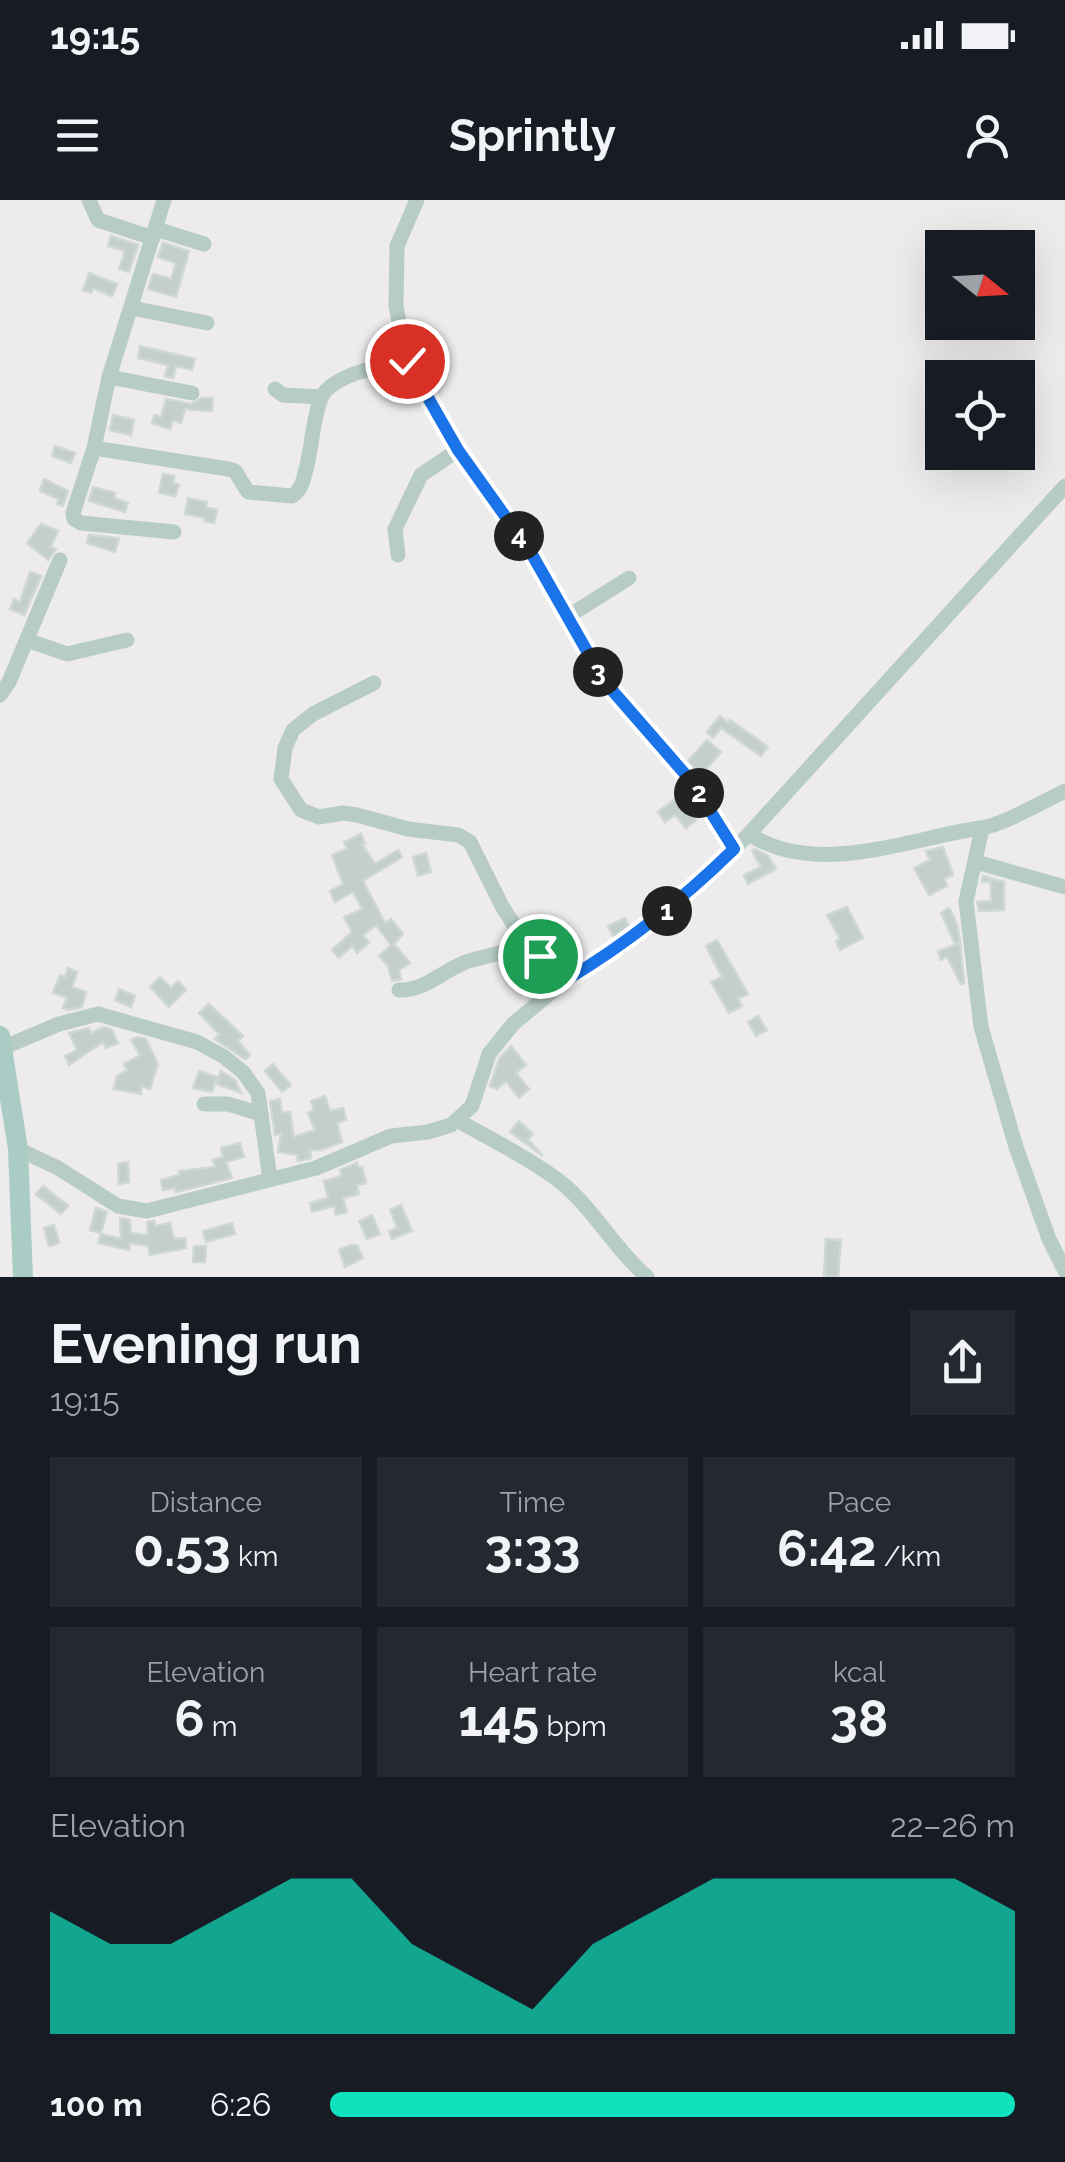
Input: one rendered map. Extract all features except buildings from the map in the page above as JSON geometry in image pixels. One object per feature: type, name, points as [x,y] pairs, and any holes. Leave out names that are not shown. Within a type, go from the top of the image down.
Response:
[{"type":"main road","points":[[1,1042],[23,1277]]},
{"type":"street","points":[[89,200],[98,220],[204,244]]},
{"type":"street","points":[[164,200],[109,376],[74,519],[81,523],[174,532]]},
{"type":"street","points":[[417,200],[397,246],[396,306],[407,361],[458,450],[530,551],[604,681],[692,782],[734,849]]},
{"type":"street","points":[[132,308],[207,323]]},
{"type":"street","points":[[94,448],[228,469],[235,472],[248,492],[292,496],[300,492],[321,397],[332,386],[378,365],[407,361]]},
{"type":"street","points":[[109,376],[192,393]]},
{"type":"street","points":[[275,389],[283,394],[321,397]]},
{"type":"street","points":[[398,555],[394,529],[420,475],[458,450]]},
{"type":"street","points":[[12,1162],[58,1168],[118,1206],[147,1210],[316,1168],[391,1136],[451,1125],[472,1106],[489,1054],[512,1024],[566,980],[623,946],[693,889],[749,834],[1065,486]]},
{"type":"street","points":[[0,696],[60,560]]},
{"type":"street","points":[[566,617],[630,578]]},
{"type":"street","points":[[26,640],[68,654],[127,640]]},
{"type":"street","points":[[374,683],[313,714],[293,730],[285,748],[281,779],[300,810],[319,818],[343,813],[408,829],[458,835],[470,842],[502,906],[528,944],[566,980]]},
{"type":"street","points":[[749,834],[772,849],[834,856],[982,828],[1065,792]]},
{"type":"street","points":[[982,828],[966,902],[981,1027],[1016,1147],[1049,1239],[1065,1271]]},
{"type":"street","points":[[976,862],[1065,888]]},
{"type":"street","points":[[399,990],[423,986],[465,962],[528,944]]},
{"type":"street","points":[[1,1042],[98,1014],[197,1042],[243,1072],[258,1093],[270,1179]]},
{"type":"street","points":[[204,1104],[228,1104],[261,1114]]},
{"type":"street","points":[[457,1120],[553,1176],[647,1277]]},
{"type":"route","points":[[407,361],[458,450],[530,551],[604,681],[692,782],[734,849],[693,889],[623,946],[566,980],[540,956]]}]
